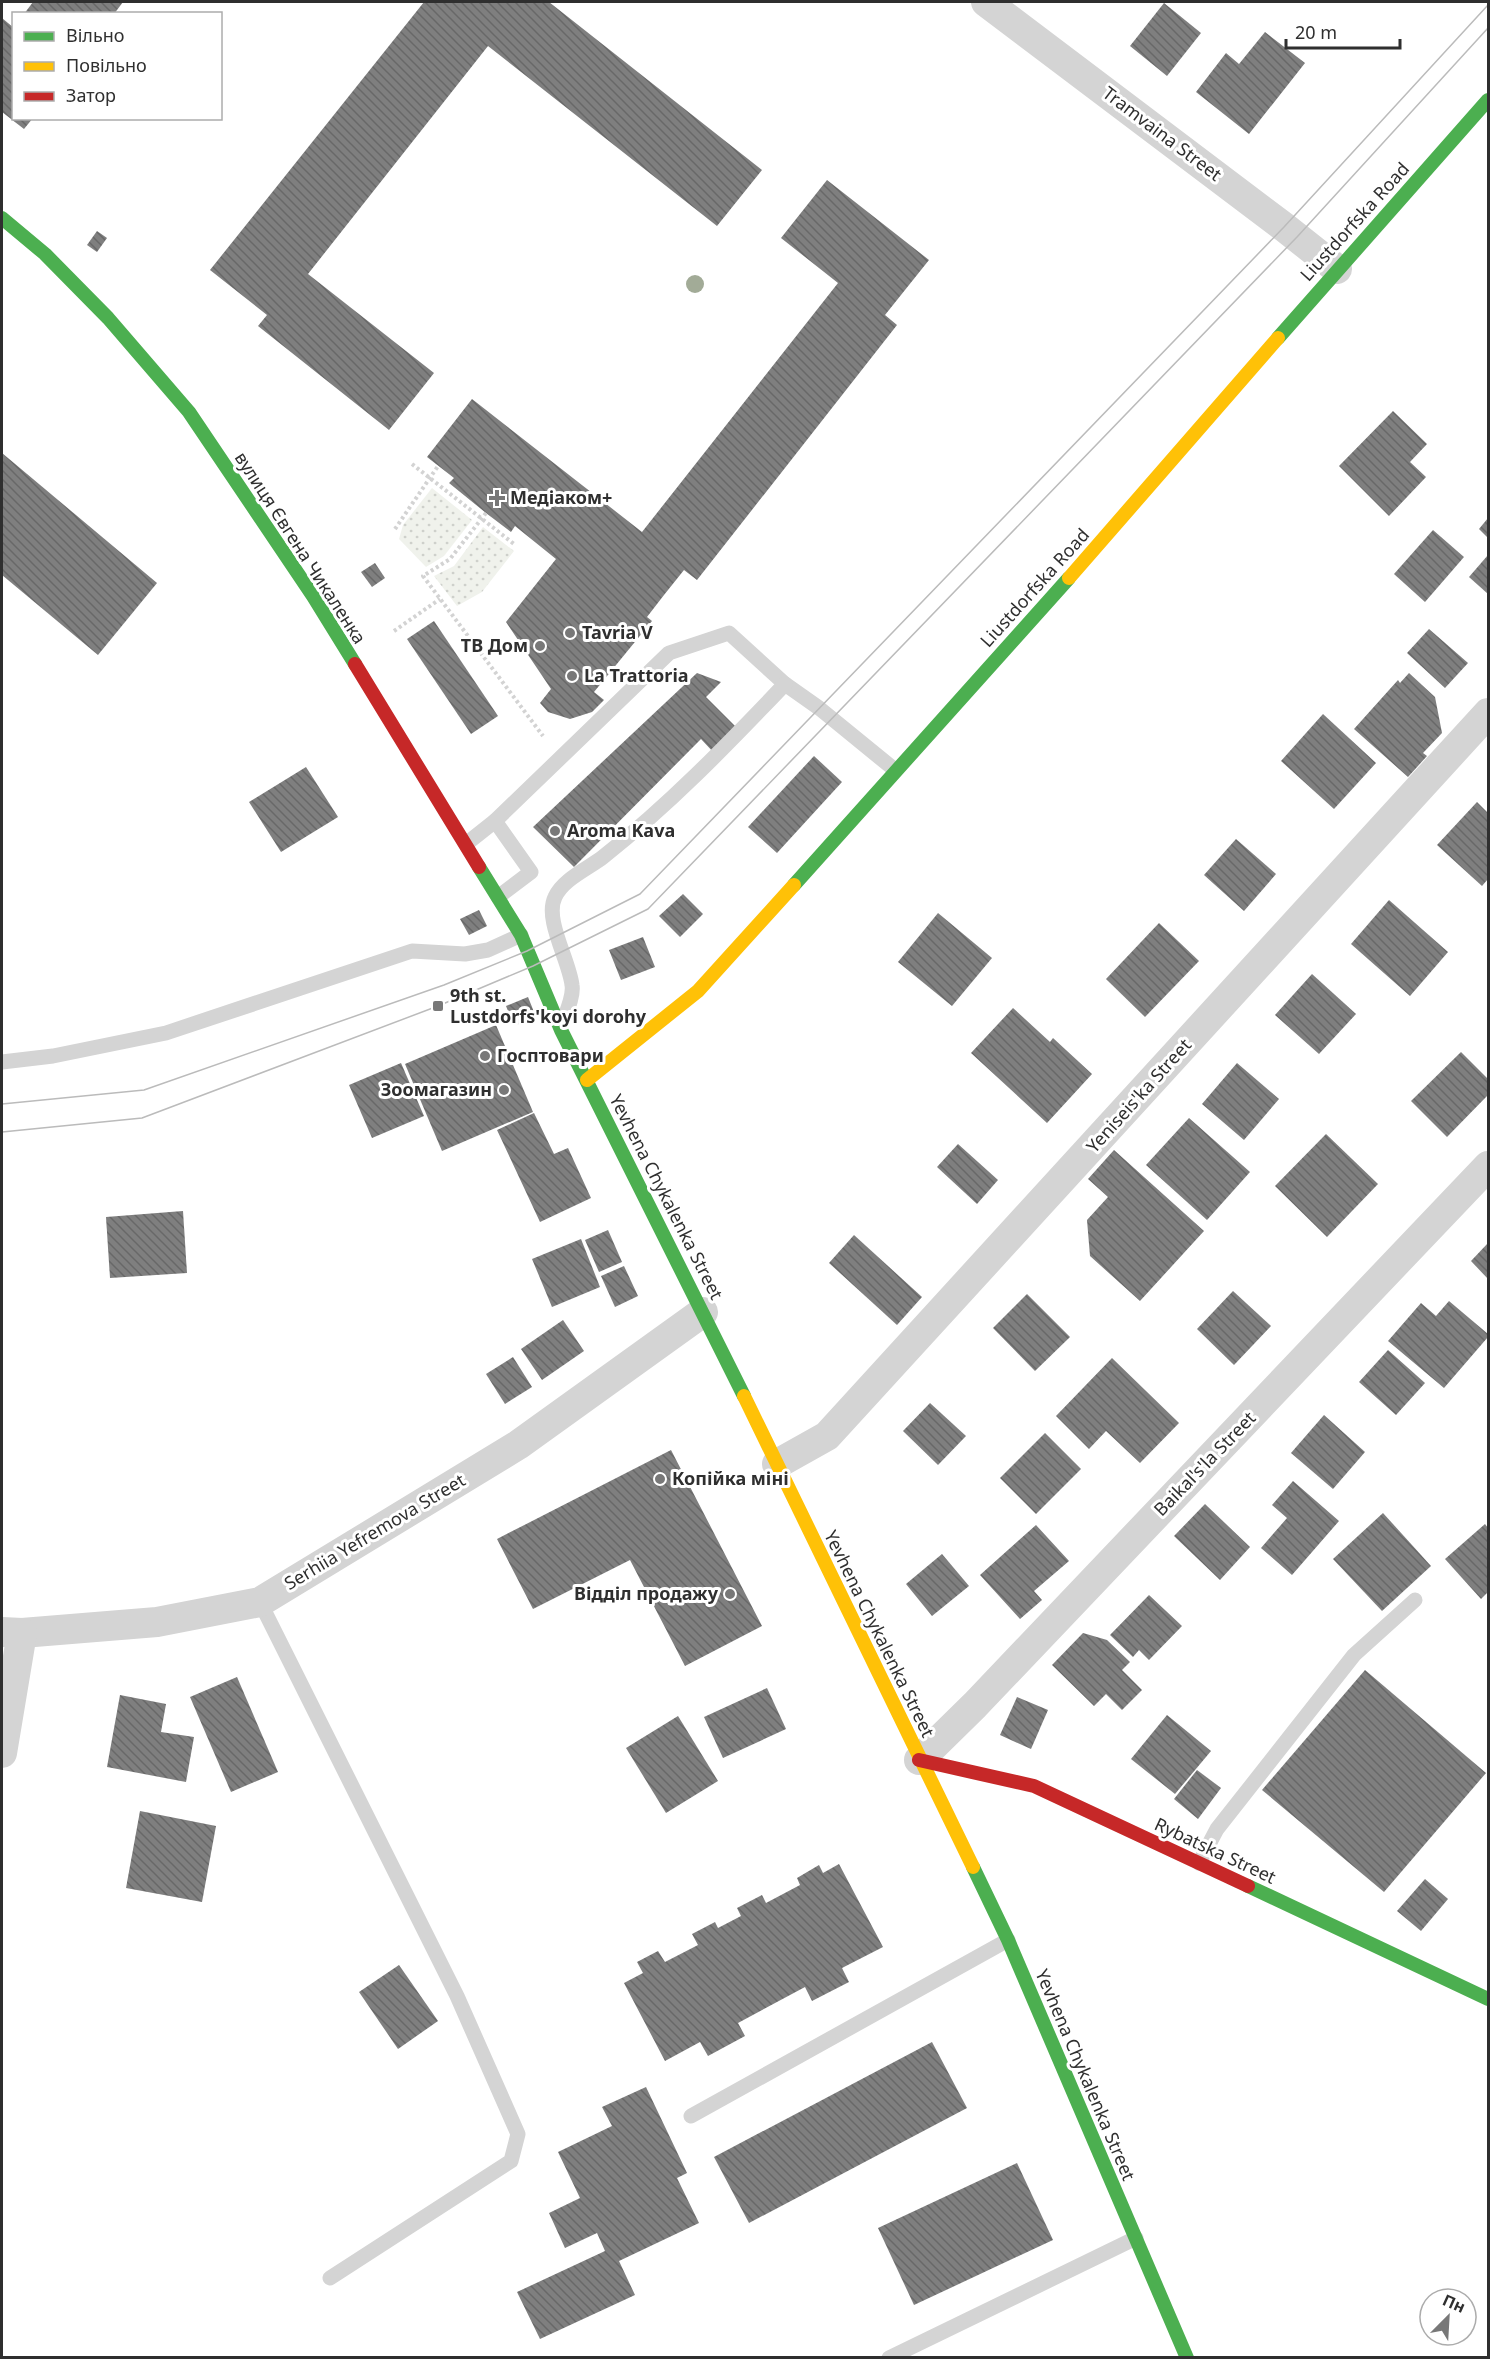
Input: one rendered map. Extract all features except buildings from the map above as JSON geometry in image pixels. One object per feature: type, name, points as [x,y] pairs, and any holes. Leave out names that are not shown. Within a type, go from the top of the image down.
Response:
[{"type":"street","name":"Tramvaina Street","points":[[986,2],[1284,227],[1336,269]]},
{"type":"street","name":"Liustdorfska Road","points":[[587,1080],[698,990],[1102,542],[1336,269],[1486,111]]},
{"type":"street","name":"вулиця Євгена Чикаленка","points":[[2,218],[45,254],[108,318],[189,412],[313,596],[521,935]]},
{"type":"street","name":"Yeniseis'ka Street","points":[[777,1464],[827,1436],[1488,713]]},
{"type":"street","name":"Yevhena Chykalenka Street","points":[[521,935],[561,1030],[703,1312],[1008,1940],[1186,2358]]},
{"type":"street","name":"Baikal's'la Street","points":[[919,1760],[975,1705],[1488,1166]]},
{"type":"street","name":"Serhiia Yefremova Street","points":[[12,1632],[157,1622],[260,1602],[518,1445],[703,1312]]},
{"type":"street","points":[[2,1752],[12,1632]]},
{"type":"street","name":"Rybatska Street","points":[[919,1760],[1034,1786],[1488,1999]]},
{"type":"lane","points":[[466,844],[495,821],[669,653],[729,633],[785,684],[819,708],[895,770]]},
{"type":"lane","points":[[561,1030],[573,987],[552,914],[554,897],[563,885],[644,824],[716,757],[785,684]]},
{"type":"lane","points":[[495,821],[531,872],[498,897]]},
{"type":"lane","points":[[2,1062],[53,1056],[166,1033],[412,951],[465,954],[488,950],[521,935]]},
{"type":"lane","points":[[1199,1863],[1217,1829],[1354,1655],[1415,1600]]},
{"type":"lane","points":[[260,1602],[457,1996],[518,2134],[511,2161],[330,2278]]},
{"type":"lane","points":[[691,2116],[1008,1940]]},
{"type":"lane","points":[[889,2358],[1136,2238]]},
{"type":"path","points":[[412,464],[514,544]]},
{"type":"path","points":[[394,529],[438,466]]},
{"type":"path","points":[[486,513],[450,559],[423,576],[560,759]]},
{"type":"path","points":[[394,631],[440,599]]},
{"type":"shaded area","points":[[432,488],[472,520],[444,556],[426,567],[399,539],[403,525]]},
{"type":"shaded area","points":[[483,527],[514,551],[482,592],[457,606],[434,576],[454,566]]},
{"type":"tram line","points":[[2,1104],[144,1090],[444,985],[527,951],[640,894],[1284,227],[1488,5]]},
{"type":"tram line","points":[[2,1132],[142,1118],[438,1006],[533,966],[648,909],[1297,237],[1488,28]]},
{"type":"traffic: fast","points":[[1278,338],[1488,100]]},
{"type":"traffic: fast","points":[[2,218],[45,254],[108,318],[189,412],[313,596],[355,664]]},
{"type":"traffic: fast","points":[[794,885],[1069,578]]},
{"type":"traffic: fast","points":[[479,867],[521,935],[561,1030],[744,1396]]},
{"type":"traffic: fast","points":[[973,1867],[1008,1940],[1187,2358]]},
{"type":"traffic: fast","points":[[1248,1886],[1488,1999]]},
{"type":"traffic: slow","points":[[1069,578],[1278,338]]},
{"type":"traffic: slow","points":[[587,1080],[698,991],[794,885]]},
{"type":"traffic: slow","points":[[744,1396],[973,1867]]},
{"type":"traffic: jam","points":[[355,664],[479,867]]},
{"type":"traffic: jam","points":[[919,1760],[1034,1786],[1248,1886]]},
{"type":"place","name":"Медіаком+","points":[[497,498]]},
{"type":"place","name":"Tavria V","points":[[570,633]]},
{"type":"place","name":"ТВ Дом","points":[[540,646]]},
{"type":"place","name":"La Trattoria","points":[[572,676]]},
{"type":"place","name":"Aroma Kava","points":[[555,831]]},
{"type":"place","name":"9th st. Lustdorfs'koyi dorohy","points":[[438,1006]]},
{"type":"place","name":"Госптовари","points":[[485,1056]]},
{"type":"place","name":"Зоомагазин","points":[[504,1090]]},
{"type":"place","name":"Копійка міні","points":[[660,1479]]},
{"type":"place","name":"Відділ продажу","points":[[730,1594]]}]
